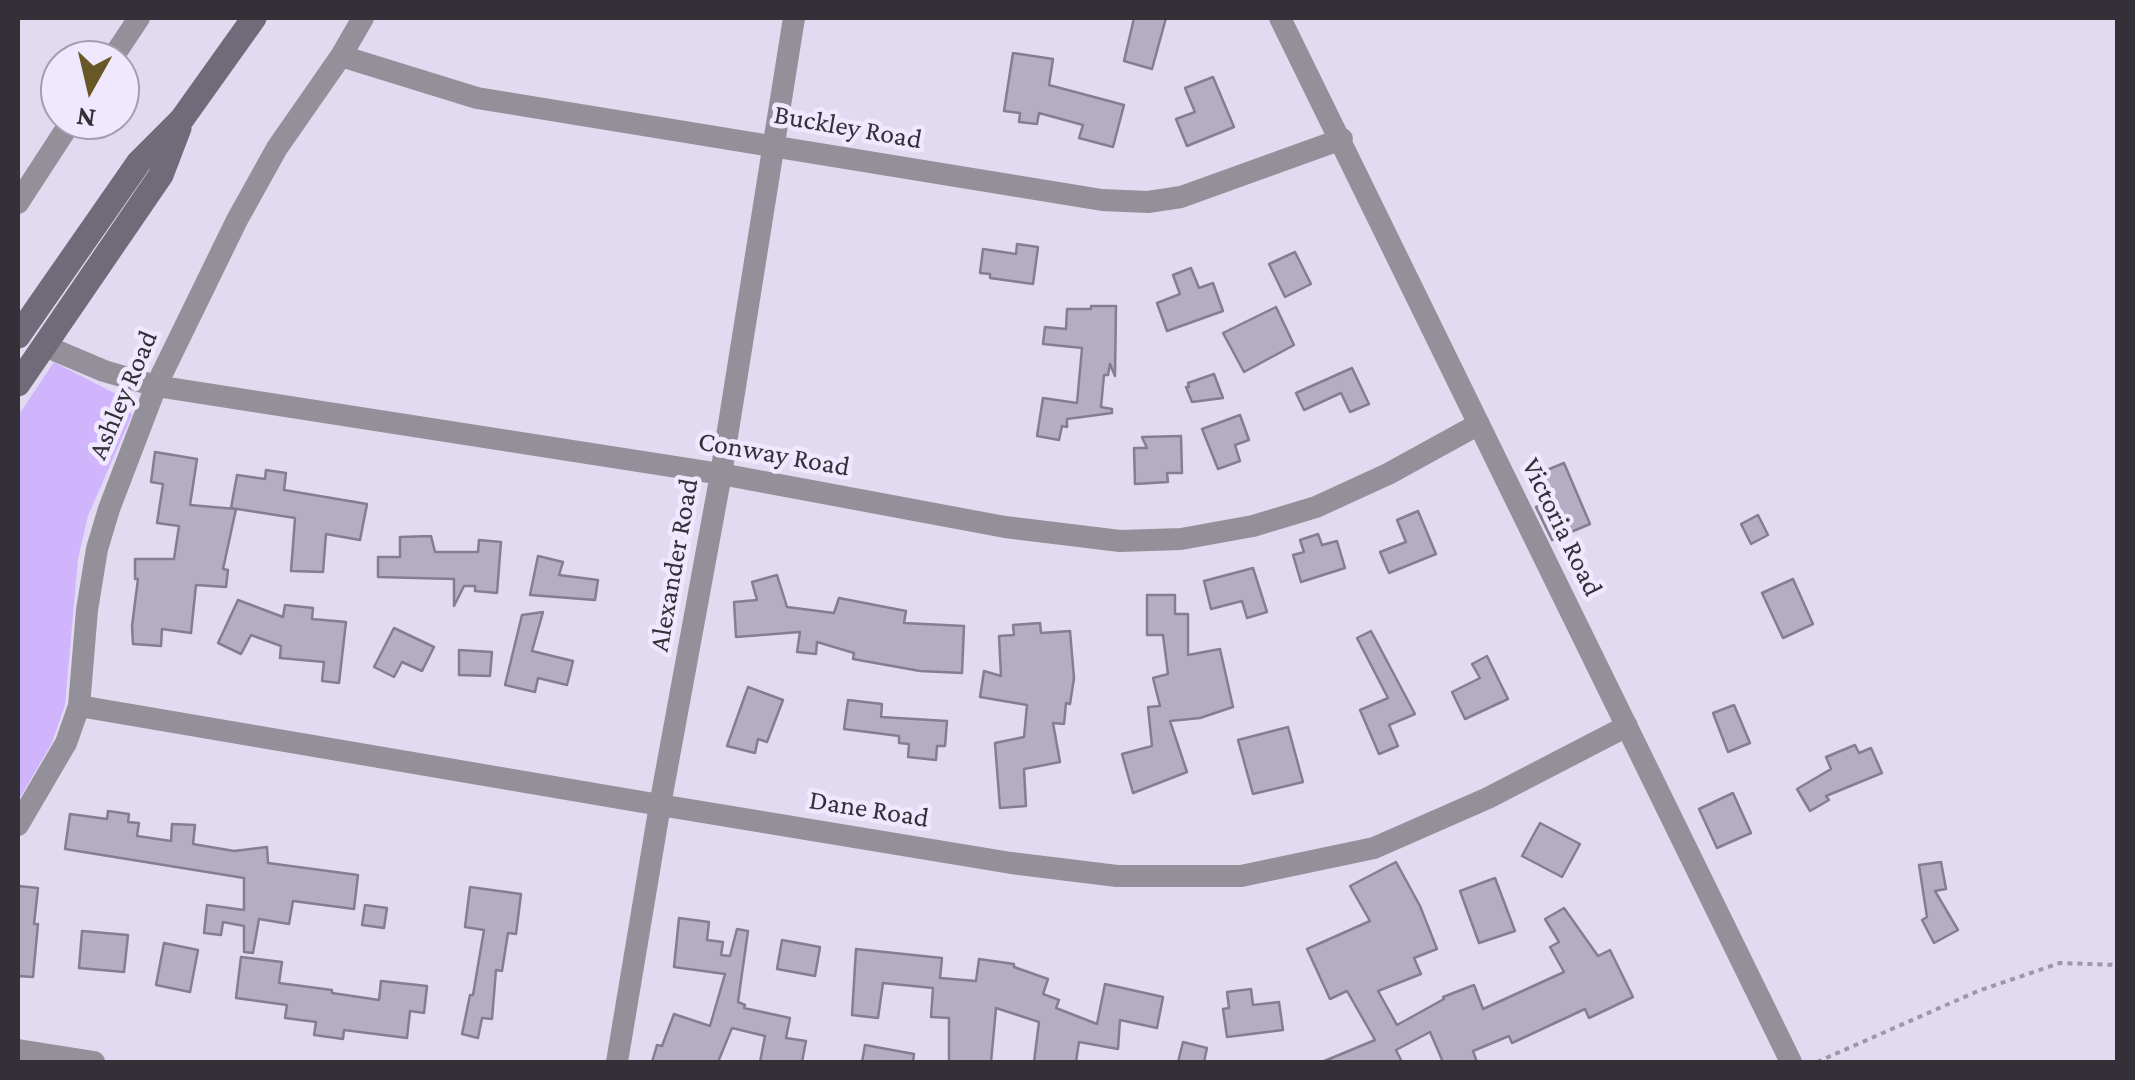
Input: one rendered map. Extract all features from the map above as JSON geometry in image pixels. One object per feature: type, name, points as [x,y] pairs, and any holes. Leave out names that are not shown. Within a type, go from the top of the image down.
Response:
[{"type":"main road","points":[[18,336],[139,162],[182,119],[254,18]]},
{"type":"main road","points":[[18,384],[161,175],[182,119]]},
{"type":"street","points":[[124,40],[139,18]]},
{"type":"street","name":"Ashley Road","points":[[18,825],[59,756],[79,706],[86,610],[97,550],[156,386],[276,148],[363,18]]},
{"type":"street","name":"Alexander Road","points":[[617,1062],[721,474],[794,18]]},
{"type":"street","name":"Victoria Road","points":[[1280,18],[1791,1062]]},
{"type":"street","name":"Buckley Road","points":[[340,56],[478,98],[1102,200],[1148,202],[1181,197],[1342,139]]},
{"type":"street","points":[[18,203],[59,140]]},
{"type":"street","name":"Conway Road","points":[[45,346],[156,386],[721,474],[1005,527],[1120,542],[1182,538],[1253,526],[1316,506],[1388,474],[1478,424]]},
{"type":"street","name":"Dane Road","points":[[79,706],[1011,863],[1117,876],[1241,876],[1374,848],[1488,798],[1626,726]]},
{"type":"street","points":[[18,1050],[94,1062]]},
{"type":"path","points":[[1817,1062],[1978,991],[2060,963],[2118,964]]},
{"type":"shaded area","points":[[54,362],[122,397],[132,415],[88,516],[78,559],[65,705],[52,743],[18,801],[18,416]]},
{"type":"building","points":[[1134,18],[1166,18],[1152,69],[1124,61]]},
{"type":"building","points":[[1013,53],[1053,59],[1049,85],[1124,105],[1113,147],[1079,138],[1083,125],[1039,113],[1037,124],[1019,122],[1020,113],[1004,111]]},
{"type":"building","points":[[1213,77],[1234,127],[1187,146],[1176,119],[1195,112],[1185,88]]},
{"type":"building","points":[[1017,244],[1038,247],[1033,284],[980,273],[983,249],[1016,254]]},
{"type":"building","points":[[1295,252],[1311,284],[1285,297],[1269,264]]},
{"type":"building","points":[[1191,268],[1199,288],[1213,283],[1223,311],[1167,331],[1157,303],[1180,294],[1173,275]]},
{"type":"building","points":[[1116,306],[1115,376],[1110,364],[1108,375],[1104,375],[1101,407],[1112,409],[1112,413],[1067,419],[1059,440],[1037,436],[1043,398],[1077,403],[1082,348],[1043,344],[1045,327],[1066,329],[1067,309]]},
{"type":"building","points":[[1276,307],[1294,345],[1244,372],[1223,333]]},
{"type":"building","points":[[1352,368],[1369,404],[1350,412],[1341,393],[1304,410],[1296,393]]},
{"type":"building","points":[[1214,374],[1223,398],[1192,402],[1188,383]]},
{"type":"building","points":[[1240,415],[1249,440],[1235,445],[1240,461],[1218,469],[1202,429]]},
{"type":"building","points":[[1181,436],[1182,473],[1167,473],[1168,482],[1135,484],[1134,448],[1147,448],[1142,437]]},
{"type":"building","points":[[155,452],[197,459],[190,505],[236,509],[223,569],[228,570],[226,587],[196,585],[191,633],[162,629],[161,646],[133,644],[132,626],[138,579],[135,559],[174,559],[179,526],[157,523],[163,484],[151,482]]},
{"type":"building","points":[[1564,463],[1590,524],[1552,540],[1536,507],[1542,504],[1530,477]]},
{"type":"building","points":[[266,470],[286,473],[284,490],[367,504],[360,540],[326,534],[323,572],[291,571],[295,518],[231,508],[237,475],[265,479]]},
{"type":"building","points":[[1418,511],[1436,554],[1389,573],[1380,552],[1406,542],[1397,520]]},
{"type":"building","points":[[1758,515],[1768,535],[1751,544],[1741,524]]},
{"type":"building","points":[[1318,534],[1322,545],[1337,541],[1345,568],[1301,582],[1293,555],[1304,552],[1300,540]]},
{"type":"building","points":[[431,536],[435,552],[478,552],[479,540],[501,542],[497,593],[464,586],[454,606],[454,579],[378,577],[378,557],[400,557],[400,537]]},
{"type":"building","points":[[538,556],[563,562],[559,575],[598,580],[595,600],[530,595]]},
{"type":"building","points":[[1253,568],[1267,612],[1247,618],[1242,601],[1211,609],[1204,581]]},
{"type":"building","points":[[777,575],[787,607],[834,613],[839,598],[906,611],[904,623],[964,626],[962,673],[920,671],[853,659],[854,653],[817,642],[816,654],[797,652],[800,632],[736,637],[734,602],[757,600],[752,582]]},
{"type":"building","points":[[1793,579],[1813,624],[1783,638],[1762,593]]},
{"type":"building","points":[[1147,595],[1175,595],[1175,614],[1188,614],[1188,655],[1220,649],[1233,707],[1200,718],[1170,721],[1187,772],[1133,793],[1122,754],[1152,746],[1148,707],[1160,706],[1153,678],[1168,674],[1163,635],[1147,635]]},
{"type":"building","points":[[238,600],[283,617],[285,605],[313,608],[312,619],[346,622],[339,683],[322,681],[324,662],[280,658],[281,646],[251,635],[241,654],[218,643]]},
{"type":"building","points":[[543,612],[532,651],[573,661],[567,685],[538,678],[535,692],[505,685],[522,615]]},
{"type":"building","points":[[1040,623],[1041,633],[1070,631],[1074,678],[1070,704],[1066,703],[1064,724],[1053,723],[1060,762],[1024,769],[1026,806],[1000,808],[995,743],[1024,737],[1027,705],[980,697],[984,671],[1001,676],[999,636],[1014,635],[1013,625]]},
{"type":"building","points":[[394,628],[434,647],[422,671],[402,662],[394,677],[374,667]]},
{"type":"building","points":[[1371,631],[1415,714],[1389,725],[1398,746],[1379,754],[1360,710],[1388,698],[1357,638]]},
{"type":"building","points":[[459,650],[492,652],[490,676],[459,675]]},
{"type":"building","points":[[1487,656],[1508,699],[1465,719],[1452,692],[1480,678],[1472,664]]},
{"type":"building","points":[[748,687],[783,700],[767,742],[758,739],[755,753],[727,746]]},
{"type":"building","points":[[848,700],[882,704],[881,717],[947,721],[945,746],[937,746],[936,760],[908,757],[909,744],[899,743],[899,736],[844,729]]},
{"type":"building","points":[[1734,705],[1750,743],[1728,752],[1713,713]]},
{"type":"building","points":[[1288,727],[1303,782],[1253,794],[1238,740]]},
{"type":"building","points":[[1855,745],[1859,753],[1871,748],[1882,773],[1826,796],[1829,800],[1810,811],[1797,789],[1831,769],[1826,757]]},
{"type":"building","points":[[1733,793],[1751,833],[1717,848],[1699,809]]},
{"type":"building","points":[[108,811],[129,814],[128,822],[139,823],[137,836],[171,841],[172,824],[195,825],[193,844],[234,851],[267,847],[268,863],[358,875],[354,909],[293,901],[289,924],[259,919],[253,953],[244,952],[244,926],[223,922],[221,935],[204,933],[207,905],[244,910],[244,878],[65,849],[70,814],[107,819]]},
{"type":"building","points":[[1540,823],[1580,844],[1562,877],[1522,856]]},
{"type":"building","points":[[1396,862],[1437,949],[1414,958],[1421,974],[1378,991],[1397,1025],[1443,997],[1474,985],[1483,1009],[1564,972],[1550,947],[1559,942],[1545,919],[1564,908],[1598,956],[1610,950],[1633,997],[1589,1018],[1585,1009],[1512,1043],[1509,1036],[1473,1051],[1477,1062],[1443,1062],[1430,1032],[1396,1050],[1402,1062],[1322,1062],[1375,1040],[1347,991],[1330,999],[1307,949],[1370,921],[1350,886]]},
{"type":"building","points":[[1941,862],[1946,889],[1935,891],[1958,930],[1934,943],[1922,920],[1927,917],[1919,865]]},
{"type":"building","points":[[1495,878],[1515,931],[1479,943],[1460,891]]},
{"type":"building","points":[[18,886],[38,888],[33,977],[18,976]]},
{"type":"building","points":[[470,887],[521,894],[516,934],[508,933],[502,971],[496,970],[492,1019],[482,1018],[478,1038],[462,1034],[484,930],[465,927]]},
{"type":"building","points":[[365,905],[387,908],[384,928],[362,925]]},
{"type":"building","points":[[679,918],[709,922],[707,940],[723,942],[721,955],[730,956],[737,929],[748,931],[738,1002],[744,1008],[790,1018],[786,1038],[806,1041],[802,1062],[760,1062],[765,1036],[732,1028],[718,1062],[652,1062],[674,1014],[710,1026],[725,974],[674,967]]},
{"type":"building","points":[[82,931],[128,935],[124,972],[79,968]]},
{"type":"building","points":[[782,940],[820,947],[815,976],[777,969]]},
{"type":"building","points":[[164,943],[198,950],[190,992],[156,985]]},
{"type":"building","points":[[856,949],[942,958],[940,978],[976,981],[979,959],[1014,964],[1048,979],[1043,994],[1059,1000],[1056,1008],[1097,1024],[1105,984],[1163,997],[1157,1028],[1120,1020],[1118,1049],[1079,1042],[1076,1062],[1034,1062],[1039,1022],[996,1008],[991,1062],[949,1062],[949,1018],[931,1017],[933,988],[883,983],[878,1018],[852,1015]]},
{"type":"building","points":[[241,957],[282,962],[279,983],[332,993],[379,1000],[381,981],[427,986],[424,1013],[410,1011],[407,1038],[344,1030],[343,1039],[314,1035],[316,1022],[285,1018],[287,1005],[236,998]]},
{"type":"building","points":[[1251,989],[1253,1005],[1279,1002],[1283,1030],[1227,1037],[1223,1009],[1229,1008],[1227,992]]},
{"type":"building","points":[[1183,1042],[1207,1048],[1204,1062],[1178,1062]]},
{"type":"building","points":[[865,1045],[914,1054],[913,1062],[862,1062]]}]
